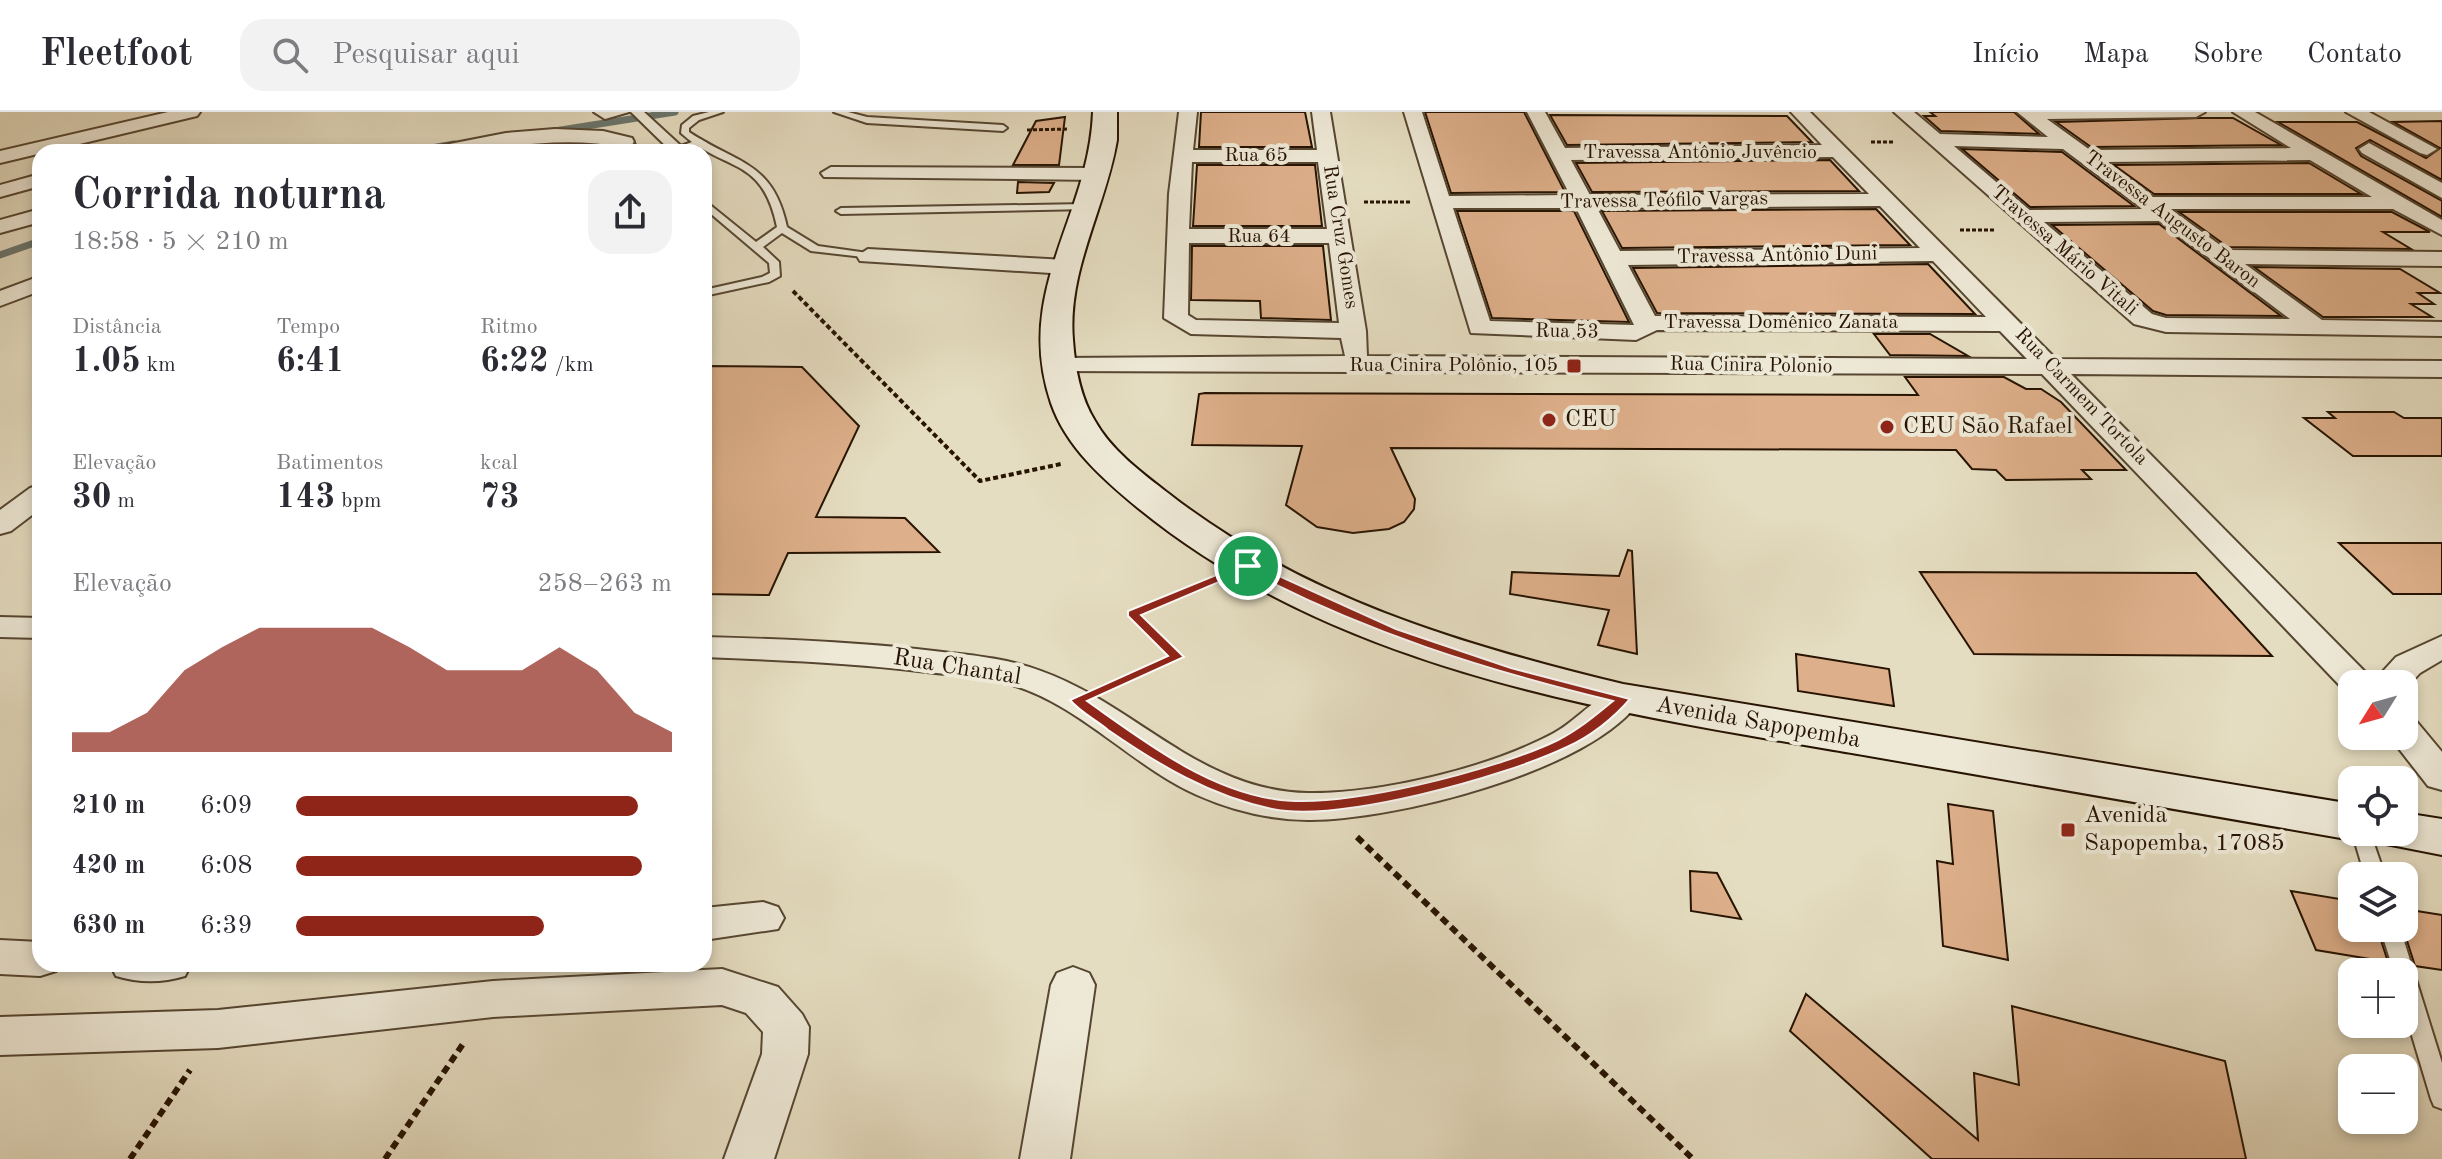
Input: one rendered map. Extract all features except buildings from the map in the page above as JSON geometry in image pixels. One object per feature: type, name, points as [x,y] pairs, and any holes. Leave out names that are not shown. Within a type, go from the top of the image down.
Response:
[{"type":"main road","name":"Avenida Sapopemba","points":[[1106,120],[1092,191],[1066,267],[1055,326],[1060,366],[1072,412],[1102,456],[1169,517],[1248,566],[1305,596],[1392,632],[1507,671],[1623,699],[2338,820]]},
{"type":"street","points":[[55,144],[191,112]]},
{"type":"street","points":[[600,112],[605,115],[623,112]]},
{"type":"street","points":[[637,112],[674,144]]},
{"type":"street","points":[[1188,112],[1178,236],[1176,318],[1184,325],[1354,331]]},
{"type":"street","name":"Rua Cruz Gomes","points":[[1321,112],[1357,363]]},
{"type":"street","points":[[1413,112],[1439,202]]},
{"type":"street","name":"Travessa Domênico Zanata","points":[[1536,112],[1647,323],[2010,324]]},
{"type":"street","name":"Rua Carmem Tortola","points":[[1800,112],[2345,670]]},
{"type":"street","name":"Travessa Mário Vitali","points":[[1903,112],[2131,312],[2151,322],[2442,329]]},
{"type":"street","points":[[2027,113],[2196,112]]},
{"type":"street","points":[[2242,112],[2442,229]]},
{"type":"street","points":[[2355,112],[2435,149]]},
{"type":"street","name":"Travessa Augusto Baron","points":[[2027,113],[2317,328]]},
{"type":"street","points":[[485,144],[571,136],[616,144]]},
{"type":"street","points":[[1938,140],[2077,150],[2313,154]]},
{"type":"street","name":"Travessa Antônio Juvêncio","points":[[1558,154],[1836,147]]},
{"type":"street","points":[[0,157],[32,149]]},
{"type":"street","points":[[2435,149],[2369,149],[2442,194]]},
{"type":"street","points":[[867,153],[837,164],[1025,173]]},
{"type":"street","points":[[933,154],[1092,191]]},
{"type":"street","name":"Rua 65","points":[[1183,156],[1328,156]]},
{"type":"street","points":[[0,191],[32,182]]},
{"type":"street","points":[[2028,222],[2158,209],[2391,200],[2442,194]]},
{"type":"street","name":"Travessa Teófilo Vargas","points":[[1439,202],[1888,200]]},
{"type":"street","name":"Rua 53","points":[[1439,202],[1482,330],[1636,333],[1646,329],[1647,323]]},
{"type":"street","points":[[0,227],[32,217]]},
{"type":"street","name":"Rua 64","points":[[1178,236],[1341,236]]},
{"type":"street","name":"Travessa Antônio Duni","points":[[1612,258],[1942,254]]},
{"type":"street","points":[[868,256],[1066,267]]},
{"type":"street","points":[[2223,257],[2442,259]]},
{"type":"street","points":[[0,299],[32,286]]},
{"type":"street","name":"Rua Cinira Polonio","points":[[1060,366],[1357,363],[2442,369]]},
{"type":"street","points":[[0,525],[32,500]]},
{"type":"street","points":[[0,627],[32,628]]},
{"type":"street","points":[[2403,670],[2442,646]]},
{"type":"street","name":"Rua Chantal","points":[[712,647],[780,649],[982,668],[1029,678],[1076,700],[1170,764],[1212,786],[1274,804],[1324,806],[1382,798],[1509,764],[1564,743],[1598,721],[1623,699]]},
{"type":"street","points":[[2418,748],[2442,777]]},
{"type":"street","points":[[712,923],[763,918]]},
{"type":"street","points":[[0,957],[32,959]]},
{"type":"street","points":[[1045,1159],[1073,985]]},
{"type":"street","points":[[0,1036],[218,1029],[493,999],[722,987],[762,1000],[786,1027],[785,1054],[749,1159]]},
{"type":"lane","points":[[681,144],[685,127],[696,118],[719,112]]},
{"type":"lane","points":[[838,112],[852,119],[1003,128]]},
{"type":"lane","points":[[712,158],[756,171],[780,208],[782,228]]},
{"type":"lane","points":[[841,211],[1092,191]]},
{"type":"lane","points":[[712,210],[774,262],[776,274],[765,280],[712,291]]},
{"type":"lane","points":[[756,247],[782,228]]},
{"type":"lane","points":[[782,228],[815,249],[868,256]]},
{"type":"lane","points":[[2418,1019],[2442,1099]]},
{"type":"path","points":[[1003,128],[1106,120]]},
{"type":"path","points":[[1836,147],[1938,140]]},
{"type":"path","points":[[1335,202],[1439,202]]},
{"type":"path","points":[[1917,231],[2028,222]]},
{"type":"path","points":[[776,274],[980,481],[1102,456]]},
{"type":"path","points":[[1076,700],[1177,657],[1132,614],[1248,566]]},
{"type":"path","points":[[1324,806],[1693,1159]]},
{"type":"path","points":[[385,1159],[493,999]]},
{"type":"path","points":[[130,1159],[218,1029]]},
{"type":"waterway","points":[[548,132],[675,112]]},
{"type":"waterway","points":[[0,255],[32,244]]},
{"type":"place","name":"Rua Cinira Polônio, 105","points":[[1574,366]]},
{"type":"place","name":"CEU","points":[[1549,420]]},
{"type":"place","name":"CEU São Rafael","points":[[1887,427]]},
{"type":"place","name":"Avenida Sapopemba, 17085","points":[[2068,830]]},
{"type":"route","points":[[1248,566],[1305,596],[1392,632],[1507,671],[1623,699],[1598,721],[1564,743],[1509,764],[1382,798],[1324,806],[1274,804],[1212,786],[1156,756],[1076,700],[1177,657],[1132,614],[1248,566]]}]
